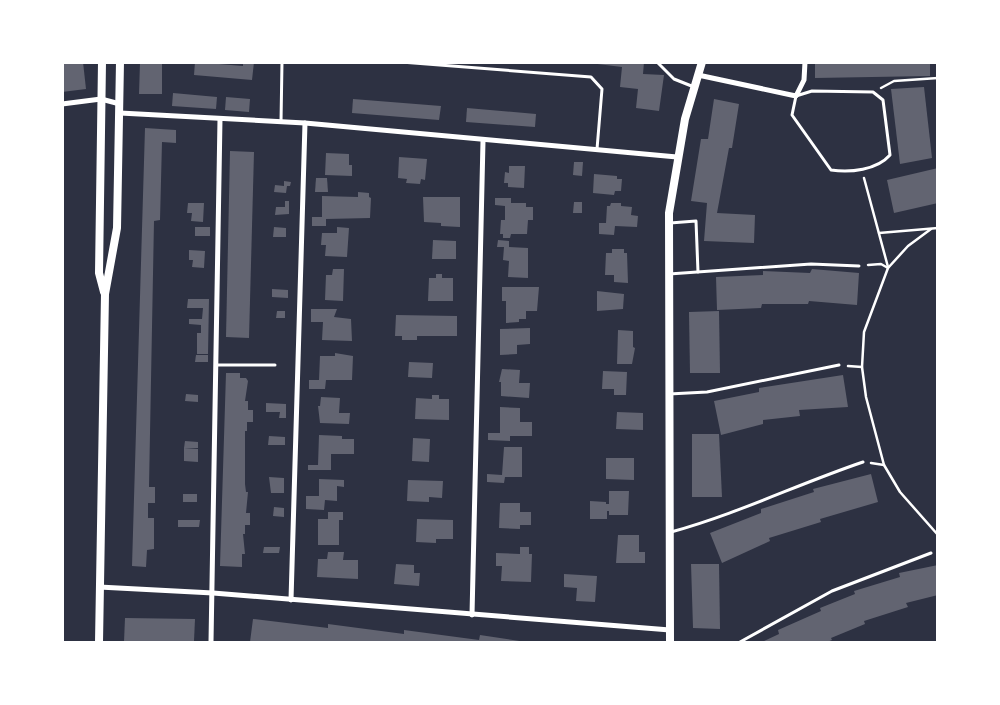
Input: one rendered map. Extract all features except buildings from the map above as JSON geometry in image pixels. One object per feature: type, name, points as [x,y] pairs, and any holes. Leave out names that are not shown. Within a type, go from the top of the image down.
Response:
[{"type":"street","points":[[102,62],[99,274],[105,294]]},
{"type":"street","points":[[99,642],[105,294],[117,228],[120,62]]},
{"type":"street","points":[[670,642],[669,222],[677,157],[702,62]]},
{"type":"street","points":[[698,76],[796,96],[804,80],[805,62]]},
{"type":"street","points":[[62,104],[101,100],[120,104]]},
{"type":"street","points":[[120,113],[280,122],[677,157]]},
{"type":"street","points":[[211,642],[220,119]]},
{"type":"street","points":[[291,600],[305,124]]},
{"type":"street","points":[[472,615],[483,141]]},
{"type":"street","points":[[99,587],[213,592],[291,600],[670,630]]},
{"type":"lane","points":[[280,122],[282,62]]},
{"type":"lane","points":[[401,62],[591,77],[602,88],[596,151]]},
{"type":"lane","points":[[657,62],[674,79],[694,87]]},
{"type":"lane","points":[[812,91],[873,92],[883,100],[890,156],[883,163],[862,169],[841,172],[831,170],[792,115],[796,96],[812,91]]},
{"type":"lane","points":[[669,222],[696,222],[698,272]]},
{"type":"lane","points":[[668,274],[811,264],[859,266]]},
{"type":"lane","points":[[216,365],[275,365]]},
{"type":"lane","points":[[669,394],[707,392],[839,366]]},
{"type":"lane","points":[[671,532],[715,520],[774,494],[863,462]]},
{"type":"lane","points":[[740,642],[832,591],[931,553]]},
{"type":"path","points":[[873,92],[894,81],[938,78]]},
{"type":"path","points":[[862,169],[888,268]]},
{"type":"path","points":[[879,233],[938,228]]},
{"type":"path","points":[[931,229],[908,246],[888,268],[864,332],[862,367],[866,397],[884,465],[900,492],[938,535]]},
{"type":"path","points":[[859,266],[881,264],[888,268]]},
{"type":"path","points":[[839,366],[862,367]]},
{"type":"path","points":[[863,462],[884,465]]}]
